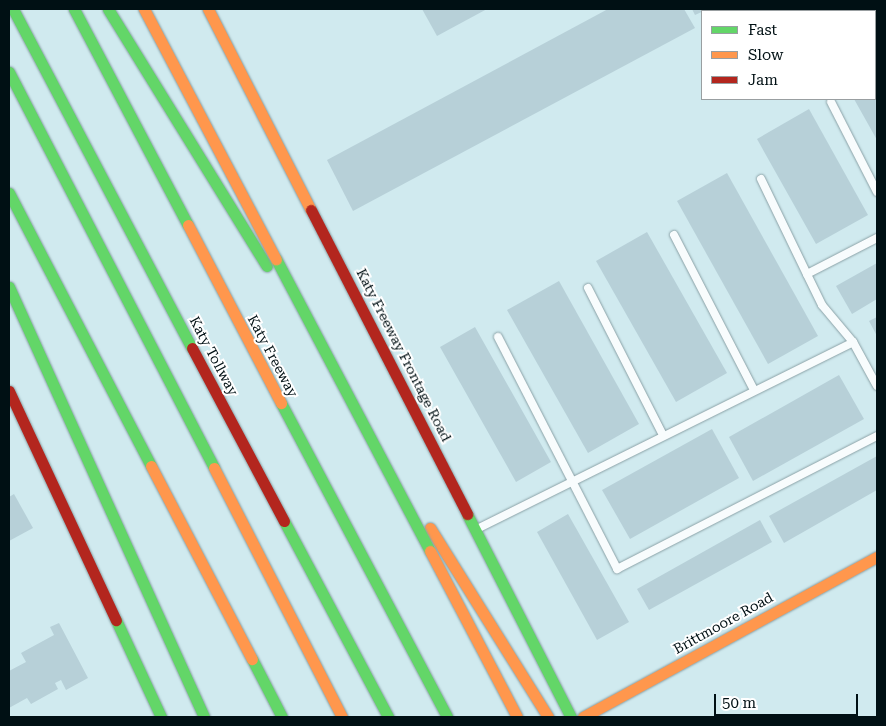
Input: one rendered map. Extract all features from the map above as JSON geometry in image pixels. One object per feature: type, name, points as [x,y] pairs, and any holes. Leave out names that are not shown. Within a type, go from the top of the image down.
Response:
[{"type":"main road","name":"Katy Tollway","points":[[13,9],[388,717]]},
{"type":"main road","name":"Katy Freeway","points":[[74,9],[448,717]]},
{"type":"main road","points":[[108,9],[548,717]]},
{"type":"main road","points":[[144,9],[517,717]]},
{"type":"main road","name":"Katy Freeway Frontage Road","points":[[208,9],[477,530],[571,717]]},
{"type":"main road","points":[[9,72],[342,717]]},
{"type":"main road","points":[[9,193],[282,717]]},
{"type":"main road","points":[[9,287],[153,610],[204,717]]},
{"type":"main road","points":[[9,391],[161,717]]},
{"type":"main road","name":"Brittmoore Road","points":[[583,717],[877,557]]},
{"type":"lane","points":[[831,102],[877,192]]},
{"type":"lane","points":[[761,179],[822,305],[853,342],[877,386]]},
{"type":"lane","points":[[674,235],[754,390]]},
{"type":"lane","points":[[807,274],[877,238]]},
{"type":"lane","points":[[588,288],[663,435]]},
{"type":"lane","points":[[498,336],[617,569],[877,436]]},
{"type":"lane","points":[[477,530],[573,480],[853,342]]},
{"type":"building","points":[[422,9],[487,9],[437,36]]},
{"type":"building","points":[[608,9],[684,9],[695,28],[353,211],[327,160]]},
{"type":"building","points":[[692,9],[708,9],[701,10],[701,12],[695,15]]},
{"type":"building","points":[[877,37],[877,140],[855,100],[876,100]]},
{"type":"building","points":[[809,109],[868,215],[816,244],[757,139]]},
{"type":"building","points":[[727,173],[818,336],[768,364],[677,201]]},
{"type":"building","points":[[647,232],[727,373],[676,402],[596,261]]},
{"type":"building","points":[[877,263],[877,299],[852,314],[836,286]]},
{"type":"building","points":[[559,281],[639,424],[588,453],[507,310]]},
{"type":"building","points":[[877,317],[877,336],[869,321]]},
{"type":"building","points":[[475,327],[551,462],[516,482],[440,347]]},
{"type":"building","points":[[839,375],[864,419],[753,481],[729,437]]},
{"type":"building","points":[[712,429],[739,478],[630,539],[602,490]]},
{"type":"building","points":[[877,456],[877,490],[784,543],[769,516]]},
{"type":"building","points":[[14,494],[33,528],[9,541],[9,497]]},
{"type":"building","points":[[568,514],[629,622],[597,640],[537,532]]},
{"type":"building","points":[[760,520],[772,542],[649,610],[637,589]]},
{"type":"building","points":[[59,623],[88,678],[66,690],[61,680],[55,683],[58,689],[31,704],[27,698],[9,708],[9,671],[26,662],[21,653],[54,635],[50,627]]},
{"type":"traffic: fast","points":[[13,9],[192,348]]},
{"type":"traffic: fast","points":[[74,9],[188,225]]},
{"type":"traffic: fast","points":[[108,9],[267,266]]},
{"type":"traffic: fast","points":[[9,72],[214,468]]},
{"type":"traffic: fast","points":[[9,193],[151,466]]},
{"type":"traffic: fast","points":[[276,259],[430,551]]},
{"type":"traffic: fast","points":[[9,287],[204,717]]},
{"type":"traffic: fast","points":[[281,403],[447,717]]},
{"type":"traffic: fast","points":[[467,514],[571,717]]},
{"type":"traffic: fast","points":[[284,521],[388,717]]},
{"type":"traffic: fast","points":[[116,620],[161,717]]},
{"type":"traffic: fast","points":[[252,659],[282,717]]},
{"type":"traffic: slow","points":[[144,9],[276,259]]},
{"type":"traffic: slow","points":[[208,9],[311,210]]},
{"type":"traffic: slow","points":[[188,225],[281,403]]},
{"type":"traffic: slow","points":[[151,466],[252,659]]},
{"type":"traffic: slow","points":[[214,468],[342,717]]},
{"type":"traffic: slow","points":[[430,528],[548,717]]},
{"type":"traffic: slow","points":[[430,551],[517,717]]},
{"type":"traffic: slow","points":[[583,717],[877,557]]},
{"type":"traffic: jam","points":[[311,210],[467,514]]},
{"type":"traffic: jam","points":[[192,348],[284,521]]},
{"type":"traffic: jam","points":[[9,391],[116,620]]}]
